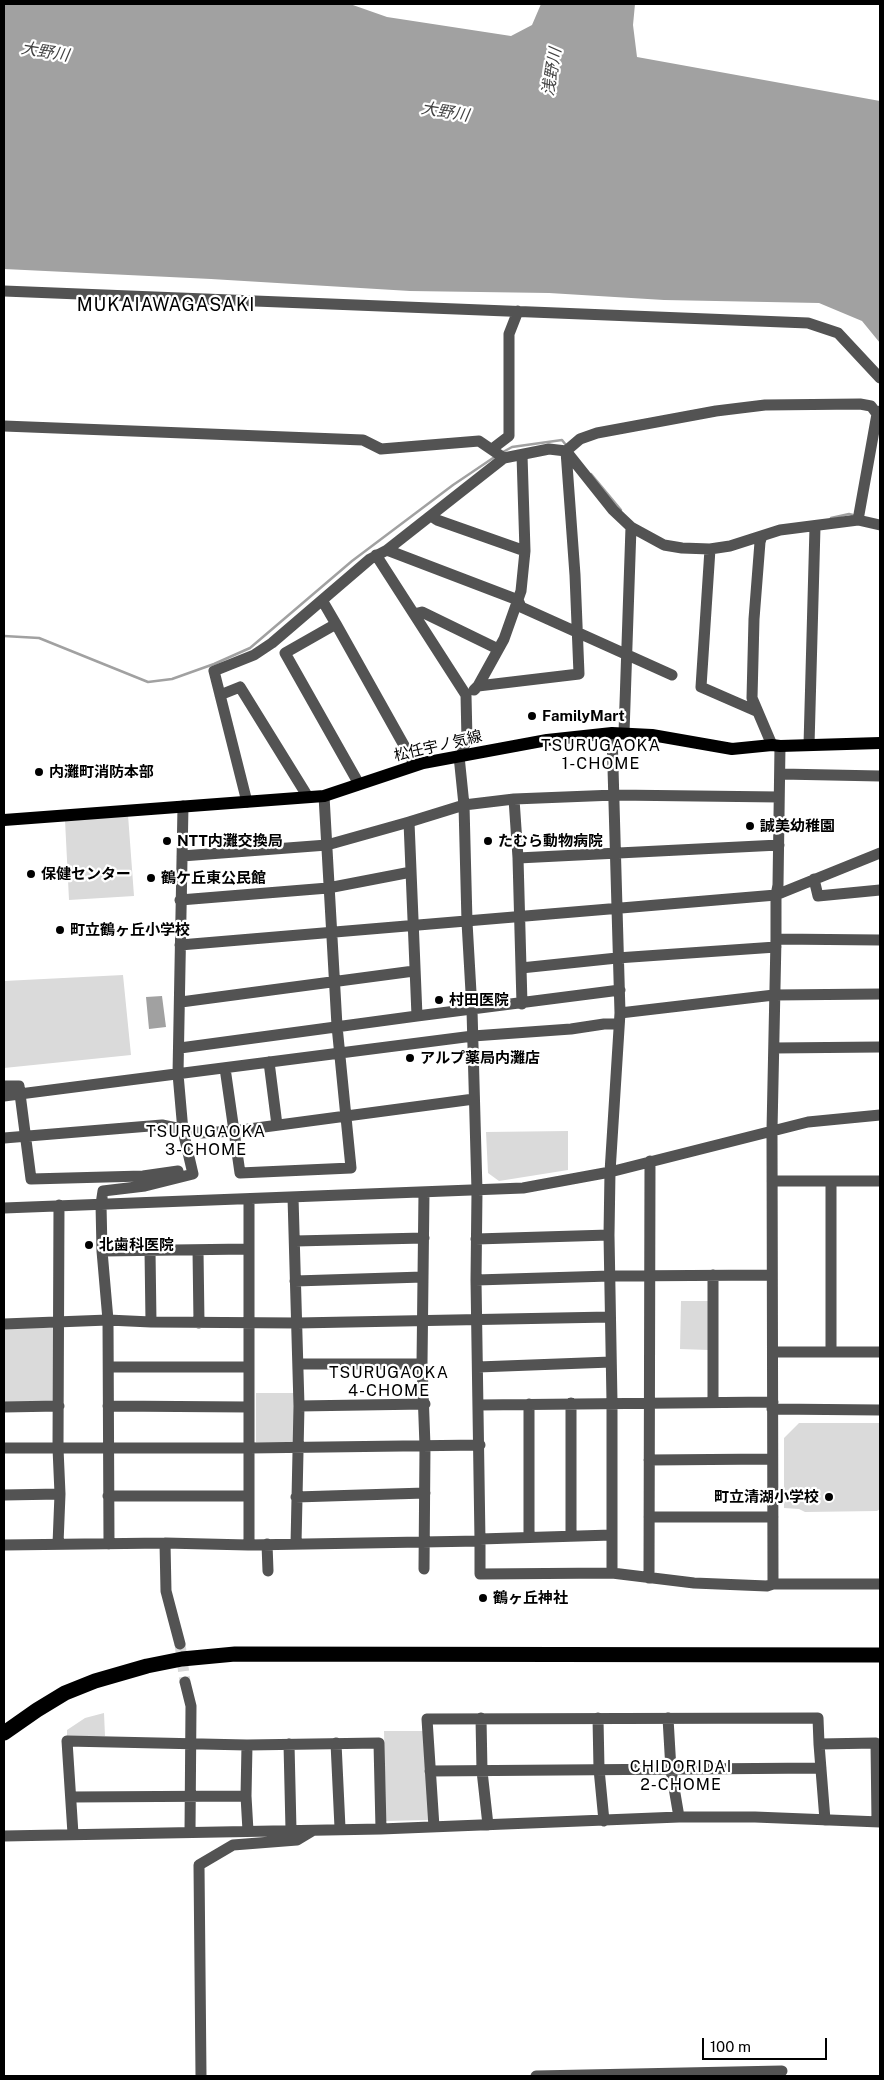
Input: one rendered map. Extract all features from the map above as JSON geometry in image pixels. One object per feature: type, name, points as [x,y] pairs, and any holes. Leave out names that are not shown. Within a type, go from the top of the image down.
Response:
[{"type":"highway","points":[[4,1733],[65,1693],[95,1681],[146,1666],[182,1659],[226,1655],[306,1653],[880,1655]]},
{"type":"main road","name":"松任宇ノ気線","points":[[4,820],[324,796],[415,765],[547,740],[618,733],[652,735],[732,749],[880,743]]},
{"type":"street","points":[[4,291],[808,323],[838,333],[880,378]]},
{"type":"street","points":[[247,802],[214,671],[254,655],[276,639],[376,555],[387,550],[430,516],[499,453],[510,436],[509,334],[518,311]]},
{"type":"street","points":[[4,426],[363,440],[380,449],[479,441],[499,453],[522,455],[549,450],[569,449],[580,439],[597,433],[730,408],[765,405],[860,404],[871,406],[879,412],[858,520]]},
{"type":"street","points":[[569,449],[613,510],[631,527],[664,545],[710,549],[730,546],[780,530],[858,520],[880,525]]},
{"type":"street","points":[[478,686],[578,674],[569,449]]},
{"type":"street","points":[[466,695],[478,686],[504,639],[521,592],[525,551],[522,455]]},
{"type":"street","points":[[430,516],[525,551]]},
{"type":"street","points":[[809,745],[815,526]]},
{"type":"street","points":[[612,1573],[612,1402],[609,1234],[610,1172],[620,1018],[617,958],[615,795],[618,733],[626,653],[631,527]]},
{"type":"street","points":[[762,536],[754,619],[752,698],[756,711],[776,746],[780,774],[772,1130],[774,1584]]},
{"type":"street","points":[[710,549],[701,687],[756,711]]},
{"type":"street","points":[[387,550],[518,600],[521,607],[672,675]]},
{"type":"street","points":[[376,555],[466,695],[467,740],[459,756],[464,805],[477,1191],[476,1280],[480,1445],[480,1574],[612,1573],[694,1583],[767,1586],[774,1584],[880,1584]]},
{"type":"street","points":[[322,600],[415,765]]},
{"type":"street","points":[[414,614],[422,612],[498,649]]},
{"type":"street","points":[[285,653],[336,624]]},
{"type":"street","points":[[276,639],[360,784]]},
{"type":"street","points":[[220,694],[240,688],[308,797]]},
{"type":"street","points":[[780,774],[880,776]]},
{"type":"street","points":[[182,856],[327,844],[464,805],[514,799],[615,795],[779,796]]},
{"type":"street","points":[[225,1068],[240,1172],[351,1168],[337,1026],[324,796]]},
{"type":"street","points":[[514,799],[518,858],[522,1004]]},
{"type":"street","points":[[109,1544],[109,1367],[108,1320],[102,1251],[101,1204],[103,1191],[145,1186],[193,1174],[183,1130],[178,1074],[181,1002],[180,900],[183,806]]},
{"type":"street","points":[[409,822],[416,1016]]},
{"type":"street","points":[[518,858],[779,845]]},
{"type":"street","points":[[180,945],[776,895],[880,853]]},
{"type":"street","points":[[180,900],[328,888],[411,872]]},
{"type":"street","points":[[814,879],[818,896],[880,890]]},
{"type":"street","points":[[521,968],[776,943],[880,940]]},
{"type":"street","points":[[181,1002],[414,971]]},
{"type":"street","points":[[180,1048],[620,990]]},
{"type":"street","points":[[4,1096],[473,1036],[571,1029],[604,1024],[620,1018],[774,995],[880,994]]},
{"type":"street","points":[[774,1048],[880,1047]]},
{"type":"street","points":[[268,1062],[277,1125]]},
{"type":"street","points":[[4,1086],[19,1086],[31,1178],[143,1176],[192,1169]]},
{"type":"street","points":[[4,1138],[162,1125],[201,1133],[234,1131],[474,1099]]},
{"type":"street","points":[[4,1208],[59,1204],[248,1200],[523,1188],[610,1172],[808,1122],[880,1114]]},
{"type":"street","points":[[649,1578],[650,1161]]},
{"type":"street","points":[[772,1181],[880,1181]]},
{"type":"street","points":[[831,1181],[831,1352]]},
{"type":"street","points":[[424,1192],[422,1319],[426,1493],[424,1569]]},
{"type":"street","points":[[293,1197],[299,1364],[296,1544]]},
{"type":"street","points":[[248,1200],[249,1545]]},
{"type":"street","points":[[58,1544],[60,1494],[58,1448],[59,1204]]},
{"type":"street","points":[[476,1239],[609,1234]]},
{"type":"street","points":[[295,1241],[424,1238]]},
{"type":"street","points":[[102,1251],[247,1249]]},
{"type":"street","points":[[150,1250],[151,1322]]},
{"type":"street","points":[[198,1250],[199,1322]]},
{"type":"street","points":[[476,1280],[610,1276],[772,1276]]},
{"type":"street","points":[[713,1276],[713,1402]]},
{"type":"street","points":[[295,1281],[423,1277]]},
{"type":"street","points":[[4,1324],[108,1320],[297,1323],[422,1319],[610,1317]]},
{"type":"street","points":[[773,1352],[880,1352]]},
{"type":"street","points":[[478,1366],[611,1362]]},
{"type":"street","points":[[299,1364],[422,1364]]},
{"type":"street","points":[[109,1367],[248,1366]]},
{"type":"street","points":[[479,1405],[713,1402],[880,1410]]},
{"type":"street","points":[[571,1403],[572,1535]]},
{"type":"street","points":[[299,1406],[425,1404]]},
{"type":"street","points":[[528,1404],[530,1537]]},
{"type":"street","points":[[4,1407],[59,1406]]},
{"type":"street","points":[[108,1406],[248,1407]]},
{"type":"street","points":[[4,1448],[249,1448],[480,1445]]},
{"type":"street","points":[[649,1460],[772,1460]]},
{"type":"street","points":[[296,1497],[426,1493]]},
{"type":"street","points":[[4,1495],[60,1494]]},
{"type":"street","points":[[108,1496],[249,1496]]},
{"type":"street","points":[[649,1517],[773,1517]]},
{"type":"street","points":[[4,1545],[165,1543],[249,1545],[426,1542],[572,1535],[612,1535]]},
{"type":"street","points":[[165,1543],[166,1590],[180,1644]]},
{"type":"street","points":[[267,1544],[268,1571]]},
{"type":"street","points":[[185,1682],[191,1706],[190,1831]]},
{"type":"street","points":[[481,1718],[482,1771],[488,1825]]},
{"type":"street","points":[[598,1718],[599,1769],[604,1821]]},
{"type":"street","points":[[668,1718],[672,1770],[679,1817]]},
{"type":"street","points":[[434,1827],[427,1719],[818,1718],[825,1820]]},
{"type":"street","points":[[73,1834],[67,1741],[247,1745],[379,1743],[382,1829]]},
{"type":"street","points":[[336,1743],[340,1828]]},
{"type":"street","points":[[4,1836],[340,1828],[382,1829],[679,1817],[879,1822],[876,1743],[819,1744]]},
{"type":"street","points":[[289,1744],[291,1830]]},
{"type":"street","points":[[247,1745],[246,1796],[248,1831]]},
{"type":"street","points":[[430,1771],[821,1768]]},
{"type":"street","points":[[71,1797],[246,1796]]},
{"type":"street","points":[[201,2076],[199,1865],[234,1845],[297,1840],[314,1830]]},
{"type":"street","points":[[536,2076],[782,2071]]},
{"type":"shaded area","points":[[128,815],[134,896],[69,900],[65,820]]},
{"type":"shaded area","points":[[123,975],[131,1055],[4,1068],[4,981]]},
{"type":"shaded area","points":[[568,1131],[568,1170],[499,1181],[488,1173],[486,1132]]},
{"type":"shaded area","points":[[681,1301],[710,1301],[709,1350],[680,1349]]},
{"type":"shaded area","points":[[4,1328],[53,1328],[54,1402],[4,1403]]},
{"type":"shaded area","points":[[256,1393],[295,1393],[295,1442],[256,1442]]},
{"type":"shaded area","points":[[799,1423],[880,1423],[880,1509],[877,1511],[805,1512],[799,1509],[784,1508],[784,1438]]},
{"type":"shaded area","points":[[104,1713],[105,1736],[67,1737],[67,1730],[85,1718]]},
{"type":"shaded area","points":[[384,1731],[425,1731],[429,1820],[386,1821]]},
{"type":"water","points":[[4,4],[350,4],[387,17],[511,36],[532,25],[541,4],[635,4],[633,25],[637,57],[880,101],[880,343],[862,321],[819,303],[664,300],[549,293],[410,291],[4,269]]},
{"type":"water","points":[[162,996],[166,1027],[149,1029],[146,997]]},
{"type":"waterway","points":[[503,452],[512,447],[562,440],[566,445]]},
{"type":"waterway","points":[[4,636],[39,638],[148,682],[172,679],[214,664],[250,648],[352,561],[453,485],[496,456]]},
{"type":"waterway","points":[[591,474],[621,510]]},
{"type":"waterway","points":[[831,518],[849,514],[853,515]]},
{"type":"tunnel","points":[[180,1644],[185,1682]]},
{"type":"place","name":"FamilyMart","points":[[532,716]]},
{"type":"place","name":"内灘町消防本部","points":[[39,772]]},
{"type":"place","name":"誠美幼稚園","points":[[750,826]]},
{"type":"place","name":"NTT内灘交換局","points":[[167,841]]},
{"type":"place","name":"たむら動物病院","points":[[488,841]]},
{"type":"place","name":"保健センター","points":[[31,874]]},
{"type":"place","name":"鶴ケ丘東公民館","points":[[151,878]]},
{"type":"place","name":"町立鶴ヶ丘小学校","points":[[60,930]]},
{"type":"place","name":"村田医院","points":[[439,1000]]},
{"type":"place","name":"アルプ薬局内灘店","points":[[410,1058]]},
{"type":"place","name":"北歯科医院","points":[[89,1245]]},
{"type":"place","name":"町立清湖小学校","points":[[829,1497]]},
{"type":"place","name":"鶴ヶ丘神社","points":[[483,1598]]},
{"type":"district","name":"MUKAIAWAGASAKI","points":[[166,305]]},
{"type":"district","name":"TSURUGAOKA 1-CHOME","points":[[601,755]]},
{"type":"district","name":"TSURUGAOKA 3-CHOME","points":[[206,1141]]},
{"type":"district","name":"TSURUGAOKA 4-CHOME","points":[[389,1382]]},
{"type":"district","name":"CHIDORIDAI 2-CHOME","points":[[681,1776]]},
{"type":"water label","name":"大野川","points":[[45,52]]},
{"type":"water label","name":"浅野川","points":[[552,72]]},
{"type":"water label","name":"大野川","points":[[445,112]]}]
